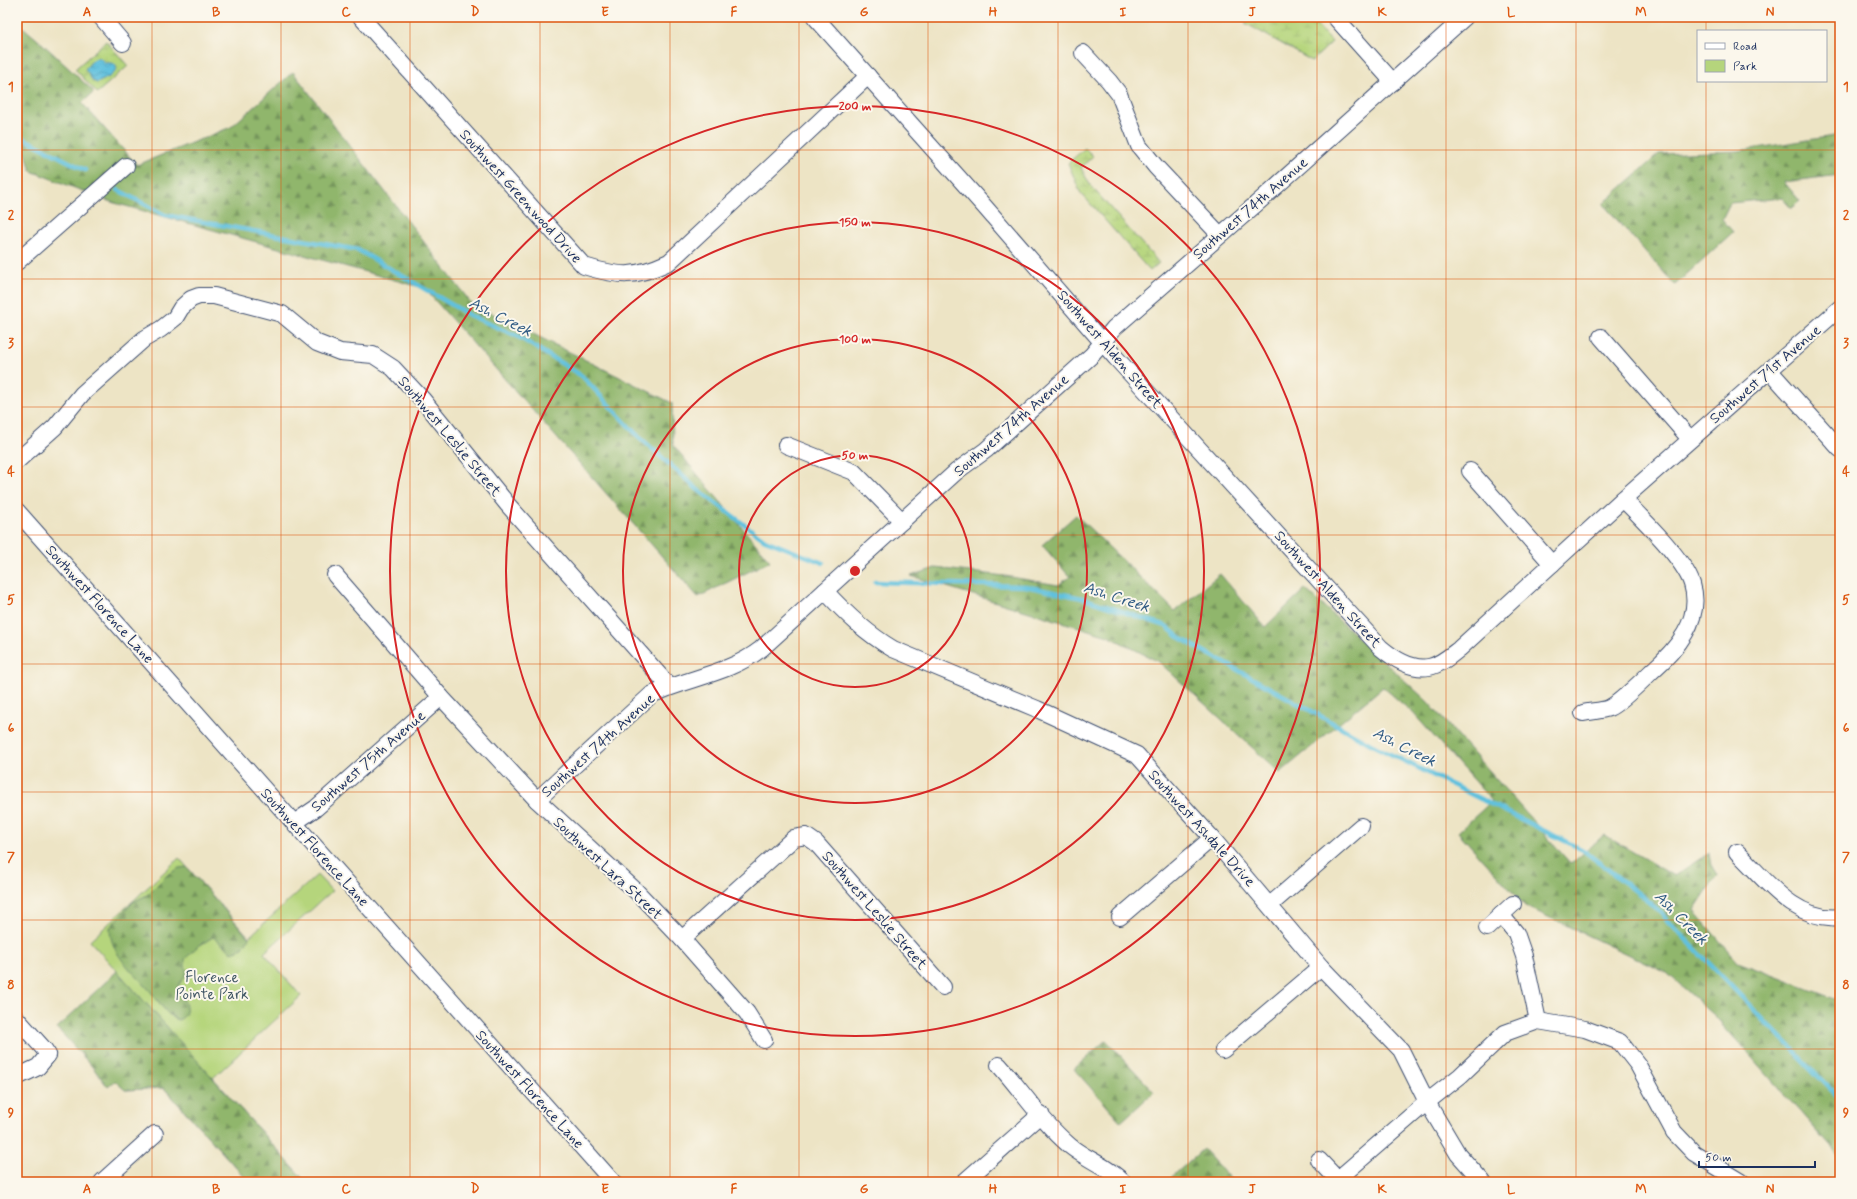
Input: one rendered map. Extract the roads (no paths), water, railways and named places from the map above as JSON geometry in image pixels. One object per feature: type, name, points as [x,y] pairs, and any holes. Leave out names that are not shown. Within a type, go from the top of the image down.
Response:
[{"type":"street","points":[[101,17],[124,43]]},
{"type":"street","name":"Southwest Greenwood Drive","points":[[361,17],[584,266],[612,274],[634,274],[652,270],[669,262],[868,76]]},
{"type":"street","name":"Southwest Alden Street","points":[[815,17],[1103,341],[1381,648],[1390,656],[1417,667]]},
{"type":"street","points":[[1335,17],[1393,82]]},
{"type":"street","name":"Southwest 74th Avenue","points":[[537,800],[651,694],[669,686],[725,668],[750,658],[957,471],[998,439],[1092,355],[1114,328],[1263,198],[1464,17]]},
{"type":"street","points":[[1083,52],[1109,80],[1119,94],[1139,146],[1220,235]]},
{"type":"street","points":[[17,262],[126,166]]},
{"type":"street","name":"Southwest Leslie Street","points":[[17,461],[55,427],[82,394],[144,339],[161,329],[175,318],[181,308],[191,299],[199,296],[214,296],[282,314],[318,343],[340,352],[373,355],[393,368],[423,400],[508,505],[669,686]]},
{"type":"street","name":"Southwest 71st Avenue","points":[[1417,667],[1429,667],[1443,661],[1459,649],[1690,439],[1770,371],[1840,308]]},
{"type":"street","points":[[1602,337],[1690,439]]},
{"type":"street","points":[[1770,371],[1840,449]]},
{"type":"street","points":[[786,445],[854,472],[902,521]]},
{"type":"street","points":[[1470,471],[1552,564]]},
{"type":"street","points":[[1583,713],[1610,708],[1664,661],[1683,638],[1689,626],[1692,612],[1694,599],[1692,583],[1684,569],[1658,537],[1623,499]]},
{"type":"street","name":"Southwest Florence Lane","points":[[17,511],[613,1182]]},
{"type":"street","name":"Southwest Lara Street","points":[[335,575],[441,697],[537,800],[636,891],[682,939],[747,1013],[764,1040]]},
{"type":"street","name":"Southwest Ashdale Drive","points":[[825,591],[848,617],[872,636],[893,649],[1036,709],[1137,755],[1212,838],[1321,967],[1401,1050],[1427,1102],[1458,1154],[1483,1182]]},
{"type":"street","name":"Southwest 75th Avenue","points":[[294,823],[316,808],[441,697]]},
{"type":"street","points":[[1270,905],[1361,826]]},
{"type":"street","name":"Southwest Leslie Street","points":[[682,939],[794,838],[806,836],[816,843],[943,987]]},
{"type":"street","points":[[1120,917],[1212,838]]},
{"type":"street","points":[[1737,852],[1793,906],[1811,914],[1828,918],[1840,917]]},
{"type":"street","points":[[1487,928],[1513,904]]},
{"type":"street","points":[[1501,915],[1516,933],[1522,950],[1538,1021]]},
{"type":"street","points":[[1223,1050],[1321,967]]},
{"type":"street","points":[[17,1019],[48,1055],[38,1066],[17,1077]]},
{"type":"street","points":[[1319,1160],[1339,1181],[1427,1102],[1460,1076],[1505,1033],[1538,1021],[1585,1029],[1620,1042],[1638,1066],[1674,1132],[1694,1153],[1742,1182]]},
{"type":"street","points":[[999,1064],[1040,1114],[1071,1146],[1106,1167],[1123,1182]]},
{"type":"street","points":[[964,1182],[1040,1114]]},
{"type":"street","points":[[112,1179],[155,1134]]},
{"type":"water","points":[[99,57],[105,63],[116,65],[116,71],[109,77],[97,83],[93,81],[85,69],[93,60]]},
{"type":"waterway","name":"Ash Creek","points":[[17,135],[85,170]]},
{"type":"waterway","name":"Ash Creek","points":[[118,190],[165,215],[358,250],[471,316],[517,336],[582,376],[637,435],[697,489],[765,540],[823,563]]},
{"type":"waterway","name":"Ash Creek","points":[[875,582],[1025,586],[1082,598],[1166,626],[1180,638],[1378,748],[1583,850],[1652,904],[1840,1099]]},
{"type":"park label","name":"Florence Pointe Park","points":[[212,986]]}]
